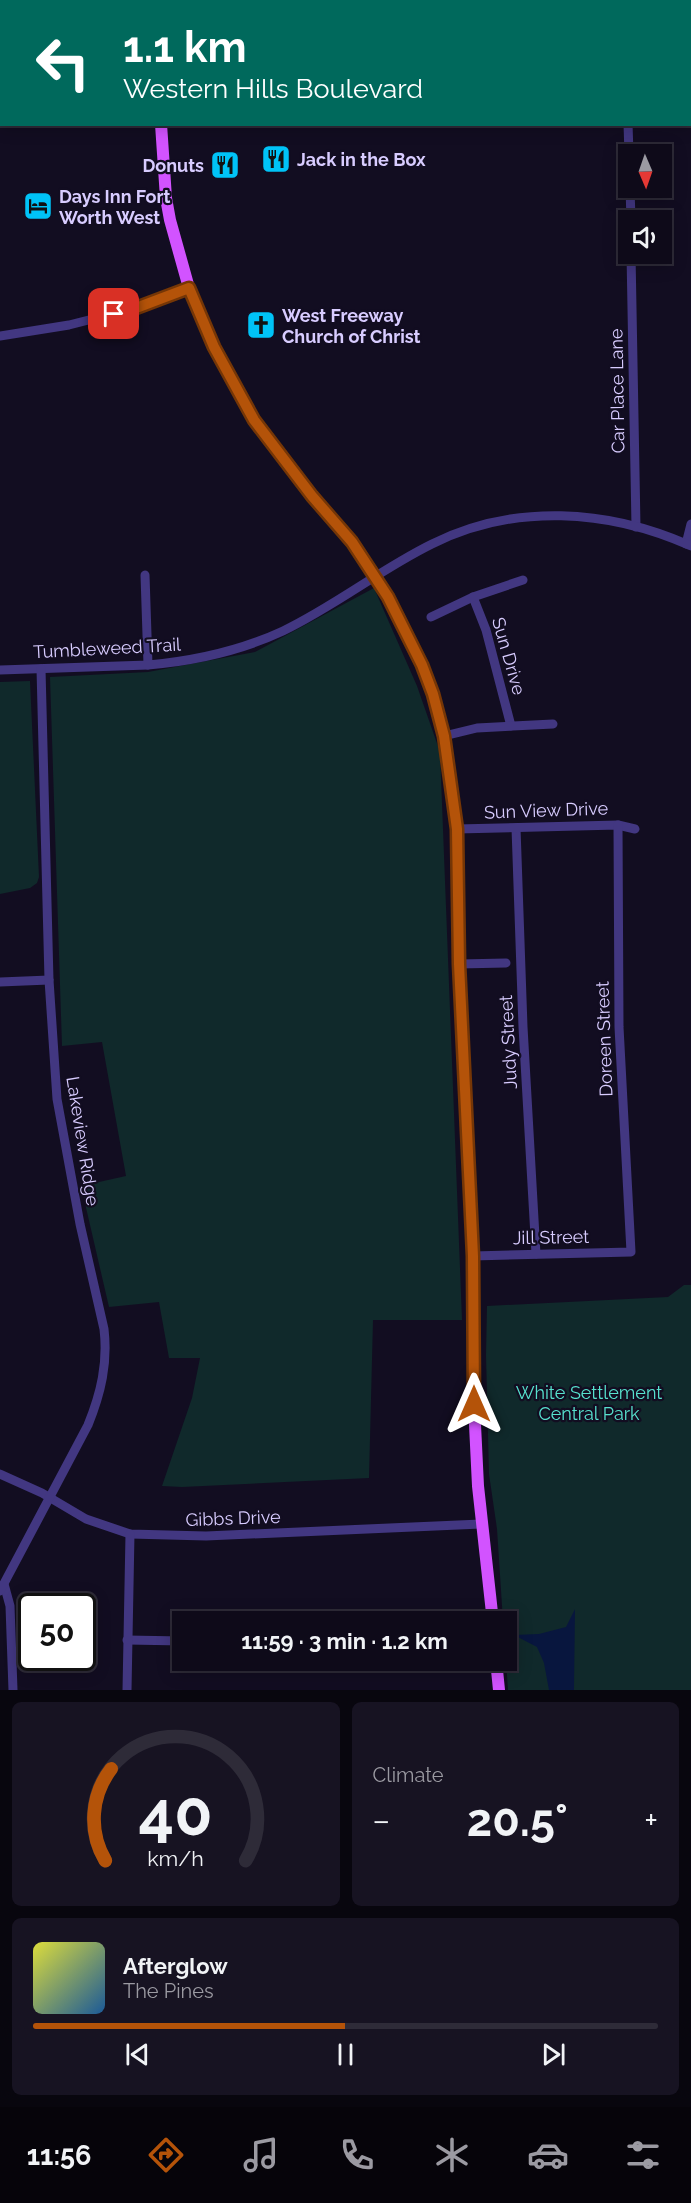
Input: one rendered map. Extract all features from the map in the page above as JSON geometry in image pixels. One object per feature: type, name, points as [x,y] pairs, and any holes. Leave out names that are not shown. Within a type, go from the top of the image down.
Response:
[{"type":"main road","points":[[162,126],[166,198],[189,288],[214,347],[254,420],[312,496],[352,542],[376,577],[404,626],[422,665],[433,694],[444,736],[457,829],[459,964],[473,1256],[474,1404],[481,1524],[491,1611]]},
{"type":"main road","points":[[497,1671],[499,1690]]},
{"type":"street","points":[[628,126],[629,144]]},
{"type":"street","name":"Car Place Lane","points":[[631,264],[636,527]]},
{"type":"street","points":[[0,336],[69,325],[136,308],[189,288]]},
{"type":"street","name":"Tumbleweed Trail","points":[[0,669],[148,665],[208,656],[282,631],[431,544],[480,524],[505,519],[530,515],[599,518],[636,527],[688,545]]},
{"type":"street","points":[[688,545],[691,524]]},
{"type":"street","points":[[145,575],[148,665]]},
{"type":"street","points":[[431,617],[473,597],[523,580]]},
{"type":"street","name":"Sun Drive","points":[[473,597],[486,630],[511,726]]},
{"type":"street","name":"Lakeview Ridge","points":[[2,1587],[76,1451],[98,1400],[106,1346],[57,1099],[49,980],[41,669]]},
{"type":"street","points":[[444,736],[477,728],[553,724]]},
{"type":"street","name":"Sun View Drive","points":[[457,829],[618,825],[635,829]]},
{"type":"street","name":"Doreen Street","points":[[618,825],[619,1027],[631,1252]]},
{"type":"street","name":"Judy Street","points":[[516,828],[523,1027],[536,1254]]},
{"type":"street","points":[[459,964],[506,963]]},
{"type":"street","points":[[0,981],[49,980]]},
{"type":"street","name":"Jill Street","points":[[473,1256],[631,1252]]},
{"type":"street","name":"Gibbs Drive","points":[[0,1474],[50,1498],[86,1519],[130,1534],[206,1536],[481,1524]]},
{"type":"street","points":[[127,1690],[130,1534]]},
{"type":"street","points":[[2,1587],[10,1606],[12,1690]]},
{"type":"street","points":[[127,1640],[172,1641]]},
{"type":"green space","points":[[374,588],[417,686],[440,752],[462,1320],[373,1320],[369,1478],[162,1486],[192,1398],[200,1358],[169,1358],[159,1302],[109,1307],[81,1186],[126,1176],[102,1042],[62,1046],[50,677],[148,672],[255,652]]},
{"type":"green space","points":[[30,681],[39,877],[37,883],[30,888],[0,894],[0,682]]},
{"type":"green space","name":"White Settlement Central Park","points":[[684,1285],[691,1285],[691,1690],[508,1690],[507,1671],[517,1671],[517,1611],[502,1611],[497,1529],[489,1474],[487,1306],[668,1297]]},
{"type":"water","points":[[575,1609],[574,1690],[549,1690],[544,1663],[537,1647],[517,1635],[539,1634],[566,1627]]},
{"type":"place","name":"Jack in the Box","points":[[276,159]]},
{"type":"place","name":"Donuts","points":[[225,165]]},
{"type":"place","name":"Days Inn Fort Worth West","points":[[38,206]]},
{"type":"place","name":"West Freeway Church of Christ","points":[[261,325]]},
{"type":"route","points":[[114,314],[189,288],[214,347],[254,420],[312,496],[352,542],[376,577],[412,642],[433,694],[450,765],[457,829],[459,964],[473,1256],[474,1404]]}]
